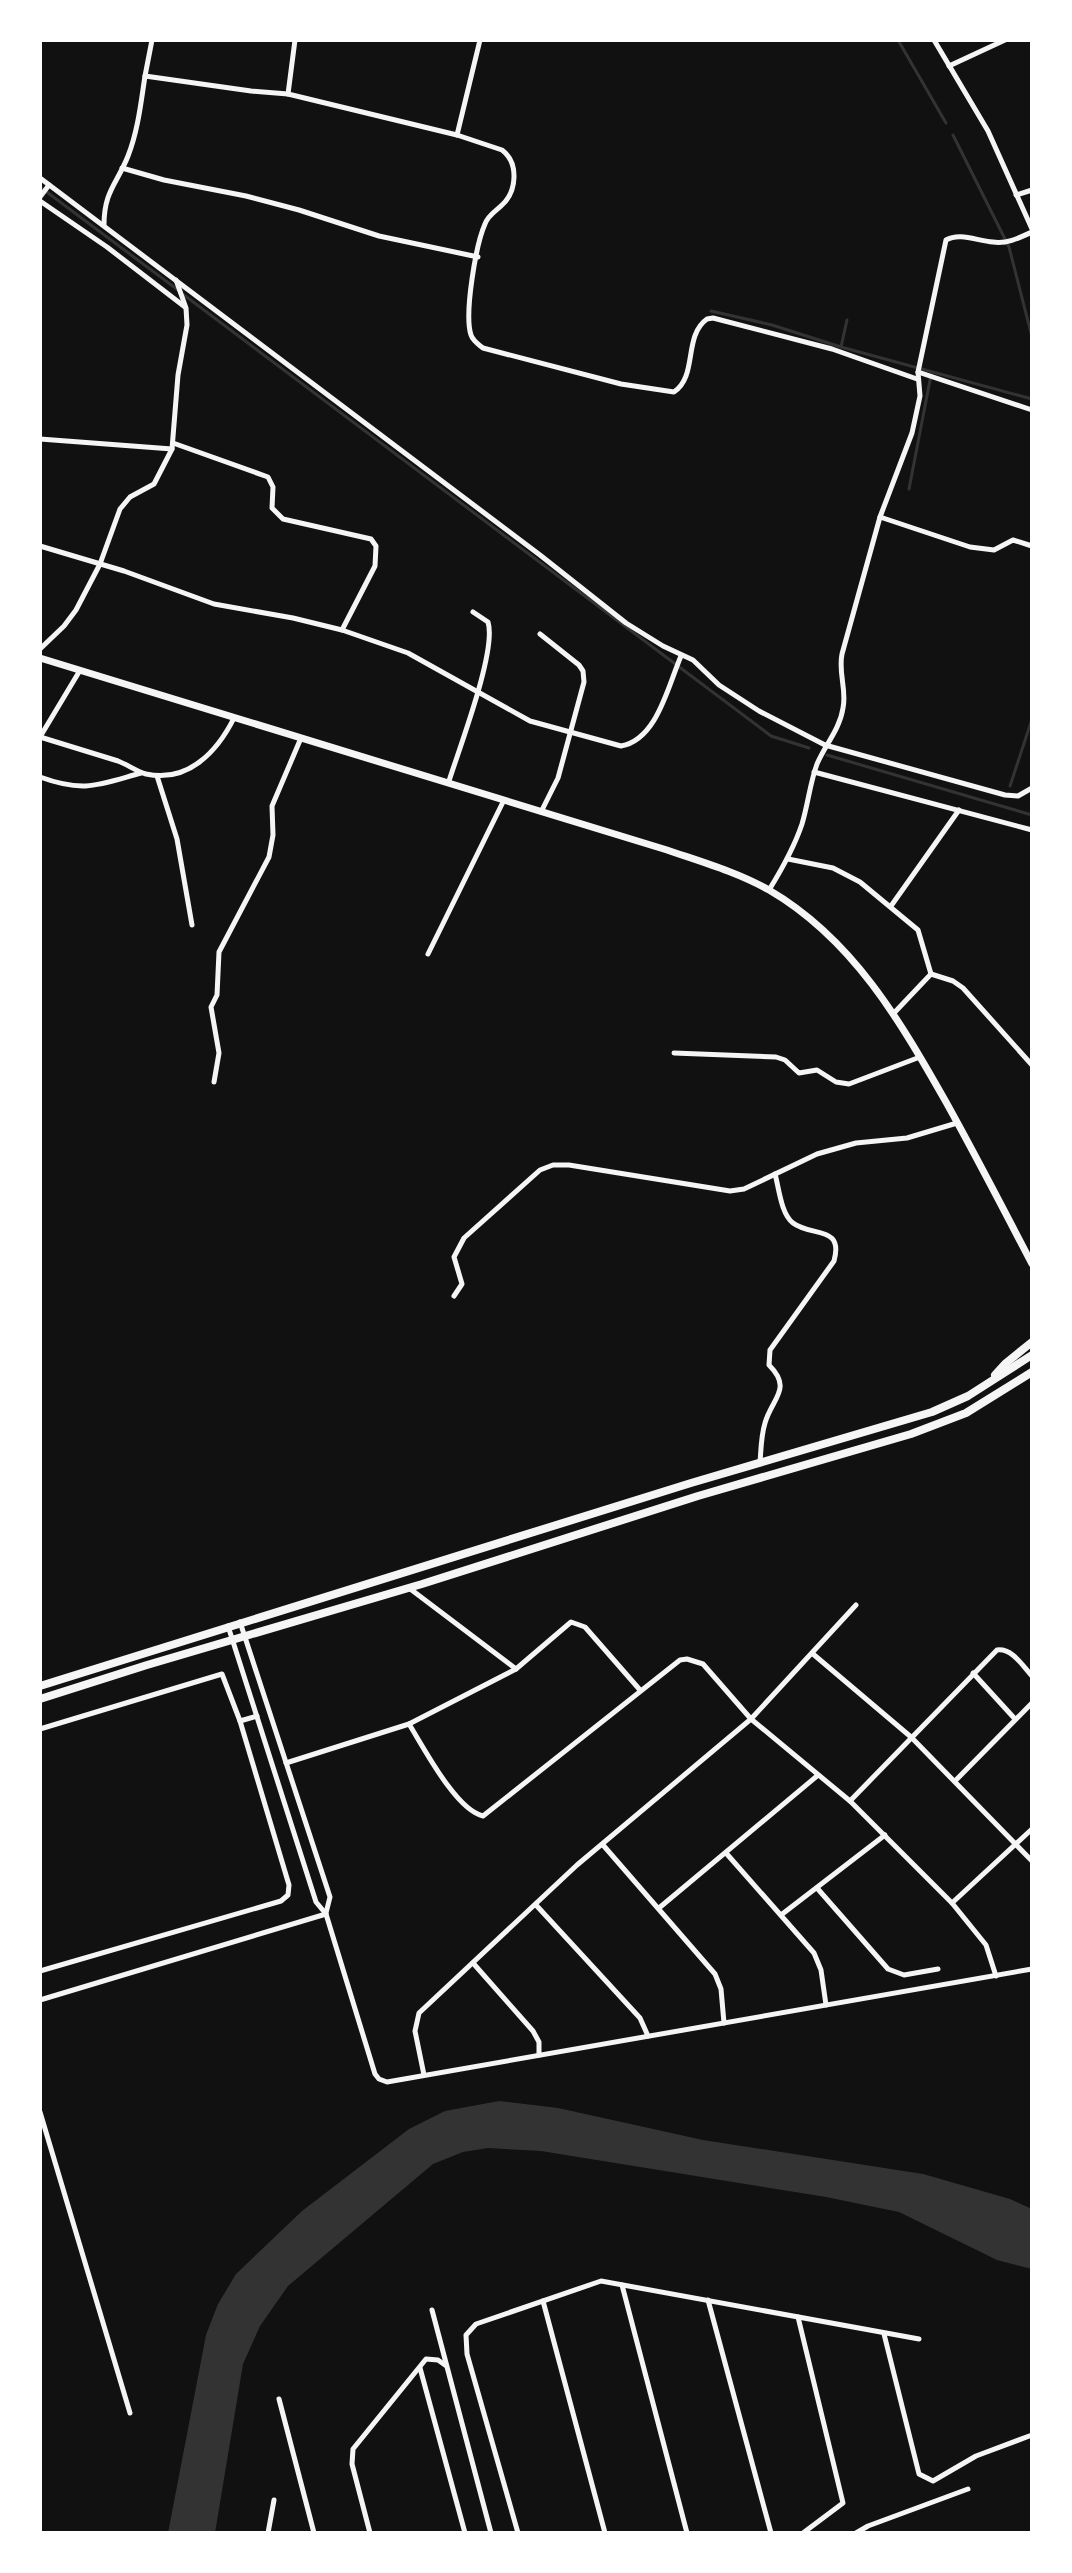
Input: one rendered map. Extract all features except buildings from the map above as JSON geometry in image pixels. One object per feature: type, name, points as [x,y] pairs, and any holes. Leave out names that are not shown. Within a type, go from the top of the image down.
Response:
[{"type":"main road","points":[[987,1385],[1006,1363],[1032,1342]]},
{"type":"main road","points":[[40,1686],[240,1622],[932,1412],[987,1385],[1032,1355]]},
{"type":"main road","points":[[40,1699],[408,1588],[698,1496],[924,1430],[966,1413],[1032,1373]]},
{"type":"street","points":[[104,225],[109,191],[132,144],[152,40]]},
{"type":"street","points":[[288,94],[295,40]]},
{"type":"street","points":[[457,135],[480,40]]},
{"type":"street","points":[[769,890],[788,859],[802,823],[814,772],[841,717],[844,694],[839,668],[880,517],[912,433],[920,396],[918,376],[946,240],[956,236],[996,243],[1013,240],[1032,230],[988,131],[934,40]]},
{"type":"street","points":[[949,66],[1005,40]]},
{"type":"street","points":[[145,76],[288,94],[457,135],[502,150],[513,163],[512,187],[502,205],[485,224],[468,313],[470,333],[475,343],[483,348],[621,384],[674,392],[684,383],[697,329],[707,319],[713,318],[832,349],[1032,410]]},
{"type":"street","points":[[122,168],[299,210],[379,236],[478,257]]},
{"type":"street","points":[[40,178],[626,623],[681,658],[693,660],[719,685],[759,711],[825,745],[1005,795],[1018,796],[1032,788]]},
{"type":"street","points":[[48,186],[41,197],[185,306]]},
{"type":"street","points":[[1016,195],[1032,190]]},
{"type":"street","points":[[40,649],[64,626],[100,564],[120,509],[130,497],[154,484],[173,446],[179,364],[187,325],[185,306],[176,280]]},
{"type":"street","points":[[40,439],[173,446],[268,477],[273,487],[272,508],[283,519],[371,539],[376,546],[375,566],[342,630]]},
{"type":"street","points":[[880,517],[970,547],[994,550],[1013,540],[1032,546]]},
{"type":"street","points":[[40,546],[214,604],[342,630],[408,653],[530,721],[621,746],[633,744],[642,738],[681,658]]},
{"type":"street","points":[[449,781],[478,690],[490,627],[484,617],[473,612]]},
{"type":"street","points":[[540,634],[583,671],[584,682],[558,778],[541,812]]},
{"type":"street","points":[[40,658],[449,781],[704,862],[769,890],[836,940],[894,1013],[921,1057],[1032,1264]]},
{"type":"street","points":[[79,672],[40,737],[126,764],[142,773],[157,776],[194,767],[208,758],[234,718]]},
{"type":"street","points":[[214,1082],[219,1053],[211,1007],[217,995],[219,952],[269,857],[273,835],[272,806],[301,738]]},
{"type":"street","points":[[814,772],[1032,830]]},
{"type":"street","points":[[40,777],[80,788],[142,773]]},
{"type":"street","points":[[157,776],[177,839],[192,925]]},
{"type":"street","points":[[428,954],[504,799]]},
{"type":"street","points":[[891,906],[959,810]]},
{"type":"street","points":[[788,859],[849,874],[891,906],[918,930],[931,974]]},
{"type":"street","points":[[894,1013],[931,974]]},
{"type":"street","points":[[931,974],[953,981],[963,988],[1032,1065]]},
{"type":"street","points":[[674,1053],[776,1057],[785,1060],[799,1073],[817,1070],[836,1082],[849,1084],[921,1057]]},
{"type":"street","points":[[454,1296],[462,1284],[454,1257],[464,1238],[540,1170],[553,1165],[730,1191],[744,1189],[817,1154],[856,1143],[907,1138],[957,1123]]},
{"type":"street","points":[[760,1463],[764,1428],[781,1387],[780,1379],[769,1365],[770,1350],[834,1261],[837,1252],[836,1243],[831,1237],[791,1222],[785,1212],[775,1174]]},
{"type":"street","points":[[408,1588],[516,1669]]},
{"type":"street","points":[[424,2075],[417,2049],[415,2021],[430,2001],[577,1865],[751,1719],[856,1605]]},
{"type":"street","points":[[240,1622],[330,1897],[326,1914]]},
{"type":"street","points":[[286,1763],[409,1724],[516,1669],[571,1622],[585,1627],[640,1690]]},
{"type":"street","points":[[228,1626],[316,1902],[326,1914],[375,2074],[387,2082],[1031,1970],[1032,1978]]},
{"type":"street","points":[[850,1801],[973,1673],[1001,1649],[1010,1652],[1032,1676]]},
{"type":"street","points":[[813,1654],[911,1737],[1032,1861]]},
{"type":"street","points":[[409,1724],[446,1783],[472,1813],[483,1816],[680,1660],[703,1664],[751,1719],[850,1801],[952,1903],[986,1945],[996,1976]]},
{"type":"street","points":[[973,1673],[1015,1719]]},
{"type":"street","points":[[40,1729],[222,1674],[240,1721],[289,1885],[288,1895],[281,1901],[40,1971]]},
{"type":"street","points":[[955,1781],[1032,1703]]},
{"type":"street","points":[[240,1721],[257,1716]]},
{"type":"street","points":[[659,1908],[817,1776]]},
{"type":"street","points":[[952,1903],[1032,1829]]},
{"type":"street","points":[[781,1915],[885,1835]]},
{"type":"street","points":[[603,1845],[715,1974],[721,1989],[724,2023]]},
{"type":"street","points":[[726,1853],[818,1961],[826,2005]]},
{"type":"street","points":[[817,1888],[888,1969],[904,1975],[938,1969]]},
{"type":"street","points":[[536,1905],[640,2018],[648,2036]]},
{"type":"street","points":[[40,2000],[326,1914]]},
{"type":"street","points":[[473,1963],[533,2031],[539,2042],[539,2055]]},
{"type":"street","points":[[40,2112],[130,2413]]},
{"type":"street","points":[[518,2533],[467,2354],[466,2335],[476,2324],[601,2281],[919,2339]]},
{"type":"street","points":[[622,2285],[687,2533]]},
{"type":"street","points":[[708,2300],[771,2533]]},
{"type":"street","points":[[543,2301],[605,2533]]},
{"type":"street","points":[[432,2310],[491,2533]]},
{"type":"street","points":[[798,2317],[843,2503],[803,2533]]},
{"type":"street","points":[[884,2334],[919,2474],[925,2479],[933,2481],[976,2456],[1032,2435]]},
{"type":"street","points":[[370,2533],[352,2464],[353,2449],[426,2359],[443,2363],[448,2369]]},
{"type":"street","points":[[419,2367],[465,2533]]},
{"type":"street","points":[[279,2399],[314,2533]]},
{"type":"street","points":[[856,2533],[968,2489]]},
{"type":"street","points":[[268,2533],[274,2500]]},
{"type":"shaded area","points":[[499,2101],[558,2108],[703,2140],[923,2174],[1010,2199],[1032,2209],[1032,2269],[997,2260],[899,2212],[826,2197],[541,2151],[488,2148],[463,2152],[433,2164],[288,2286],[260,2326],[243,2364],[215,2533],[168,2533],[206,2335],[218,2304],[236,2274],[302,2211],[409,2129],[445,2111]]},
{"type":"waterway","points":[[898,40],[946,123]]},
{"type":"waterway","points":[[953,135],[1009,247],[1032,337]]},
{"type":"waterway","points":[[40,187],[178,290]]},
{"type":"waterway","points":[[184,295],[771,736],[809,748]]},
{"type":"waterway","points":[[711,311],[772,325],[1032,399]]},
{"type":"waterway","points":[[841,347],[847,320]]},
{"type":"waterway","points":[[909,489],[931,375]]},
{"type":"waterway","points":[[1010,786],[1032,719]]},
{"type":"waterway","points":[[827,755],[1032,815]]}]
